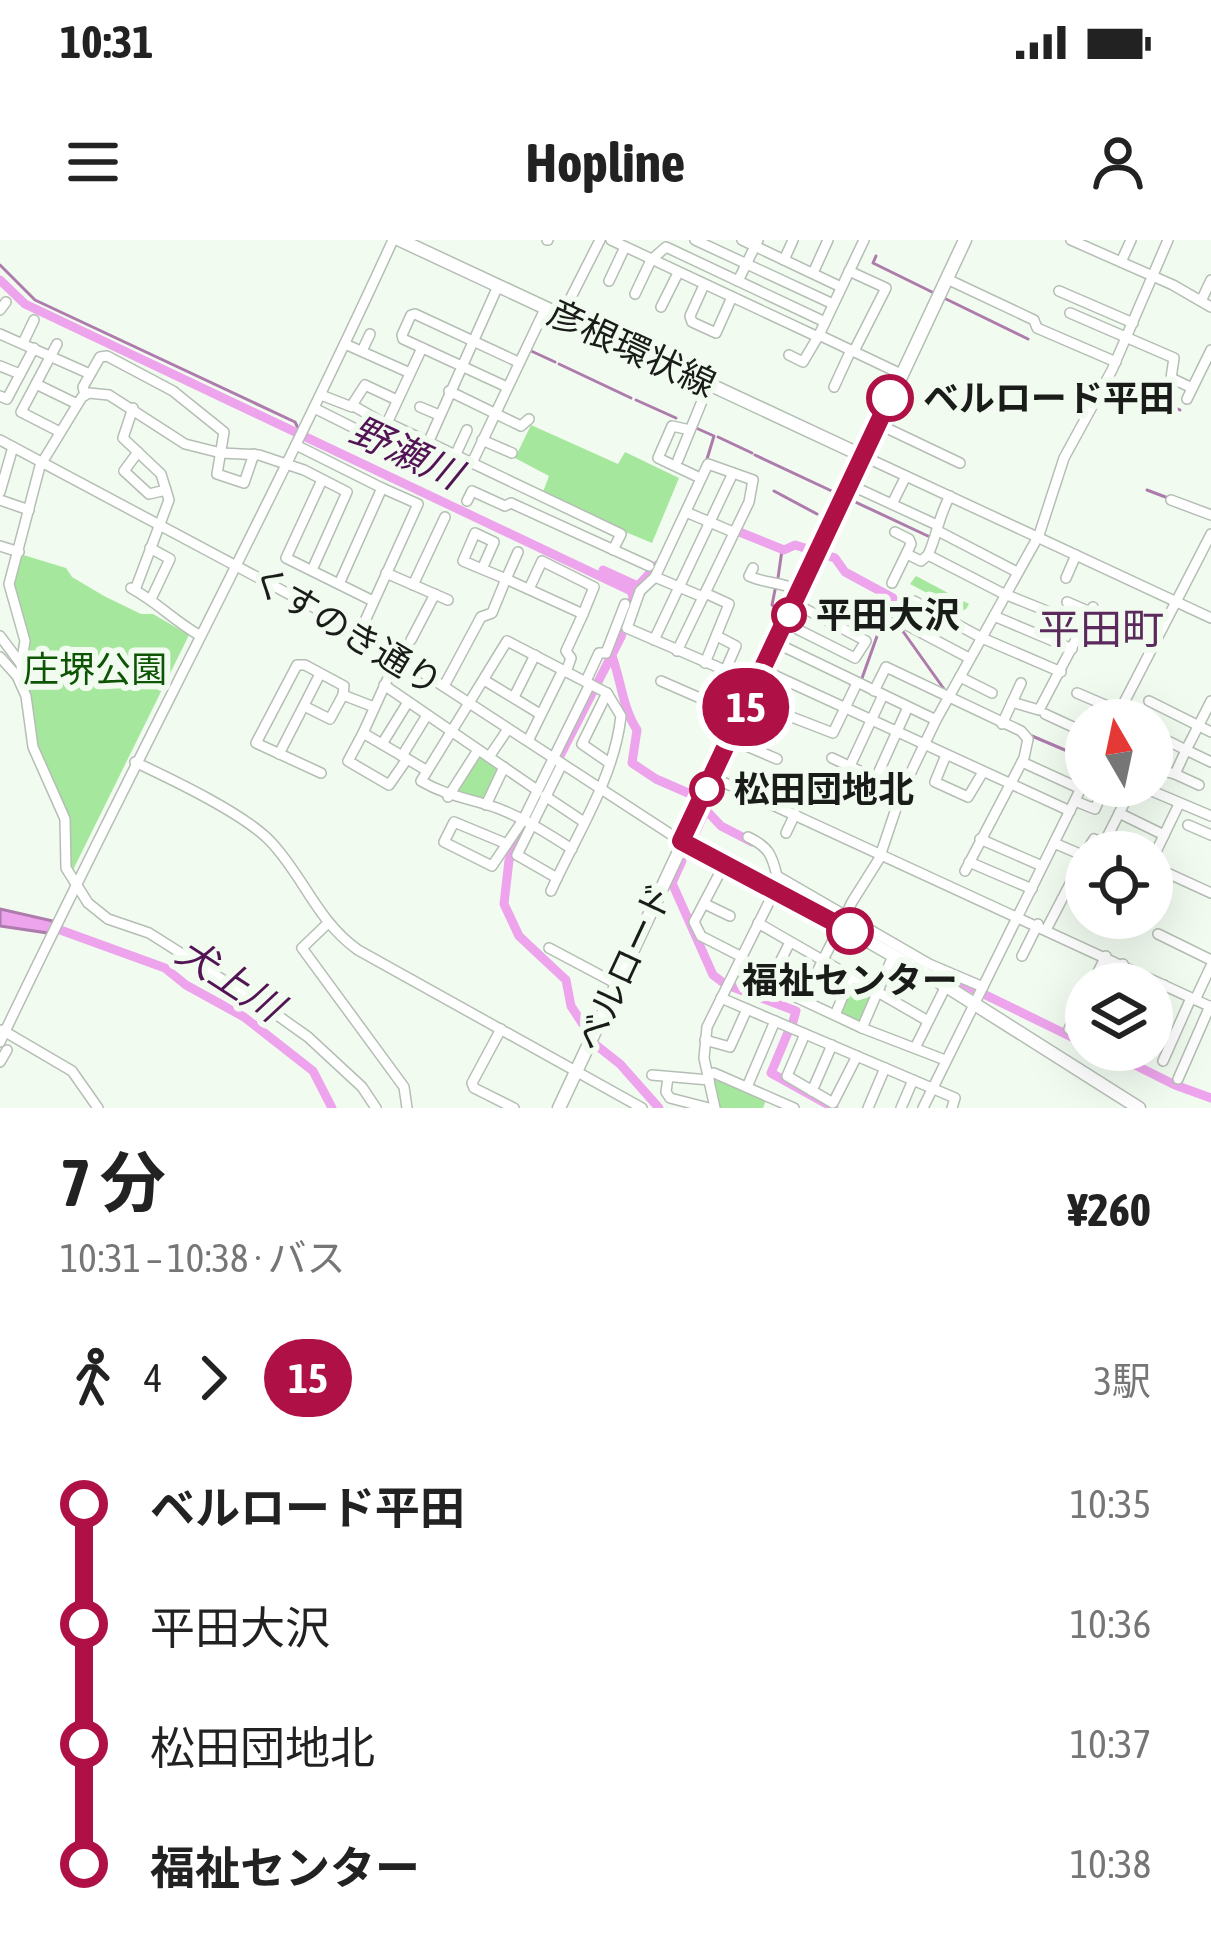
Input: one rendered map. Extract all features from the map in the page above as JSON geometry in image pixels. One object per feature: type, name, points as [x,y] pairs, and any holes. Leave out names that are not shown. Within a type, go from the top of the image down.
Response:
[{"type":"main road","name":"彦根環状線","points":[[397,240],[862,456]]},
{"type":"main road","name":"ベルロード","points":[[559,1108],[965,240]]},
{"type":"main road","name":"くすのき通り","points":[[681,841],[725,865],[776,884],[944,989],[978,997],[1138,1108]]},
{"type":"main road","name":"くすのき通り","points":[[978,997],[1125,1108]]},
{"type":"street","points":[[0,1062],[3,1038],[73,887],[199,635],[239,566],[397,240]]},
{"type":"street","points":[[562,315],[600,240]]},
{"type":"street","points":[[611,240],[901,374]]},
{"type":"street","points":[[681,255],[692,240],[833,304]]},
{"type":"street","points":[[742,240],[842,286]]},
{"type":"street","points":[[784,260],[793,240]]},
{"type":"street","points":[[813,273],[828,240]]},
{"type":"street","points":[[789,355],[808,360],[863,240]]},
{"type":"street","points":[[1071,240],[1094,244],[1206,304],[1211,280]]},
{"type":"street","points":[[1121,262],[1131,240]]},
{"type":"street","points":[[802,1000],[881,854],[902,790],[936,720],[1036,537],[1064,458],[1116,362],[1168,240]]},
{"type":"street","points":[[738,281],[756,243]]},
{"type":"street","points":[[609,281],[626,247]]},
{"type":"street","points":[[635,294],[651,260],[666,248],[825,322]]},
{"type":"street","points":[[834,387],[888,284],[849,271]]},
{"type":"street","points":[[662,307],[678,273]]},
{"type":"street","points":[[946,279],[1034,320],[1037,328],[1116,362]]},
{"type":"street","points":[[704,285],[690,316],[692,322],[716,334],[732,297]]},
{"type":"street","points":[[413,476],[499,286]]},
{"type":"street","points":[[1059,291],[1133,323]]},
{"type":"street","points":[[502,385],[546,308]]},
{"type":"street","points":[[1070,313],[1174,358],[1171,378],[1190,393],[1211,350]]},
{"type":"street","points":[[472,463],[513,359],[410,315],[403,339],[502,385]]},
{"type":"street","points":[[0,396],[7,399],[20,374],[34,320]]},
{"type":"street","points":[[0,334],[90,374]]},
{"type":"street","points":[[362,351],[370,334]]},
{"type":"street","points":[[57,344],[21,412],[60,432]]},
{"type":"street","points":[[346,344],[410,373]]},
{"type":"street","points":[[386,422],[422,348]]},
{"type":"street","points":[[85,395],[83,387],[90,374],[100,357],[107,356],[173,392],[224,432],[217,474],[244,483],[254,454]]},
{"type":"street","points":[[0,365],[20,374]]},
{"type":"street","points":[[678,460],[709,383]]},
{"type":"street","points":[[36,384],[75,403]]},
{"type":"street","points":[[352,407],[365,385],[398,400]]},
{"type":"street","points":[[449,391],[521,426],[529,418]]},
{"type":"street","points":[[312,570],[347,492],[287,464],[254,454],[220,453],[171,437],[133,408],[101,392],[75,403],[43,462],[9,584],[25,641],[21,664],[34,747],[65,819],[66,868],[73,887],[109,919],[149,933],[308,1037],[362,1088],[376,1108]]},
{"type":"street","points":[[321,395],[621,534],[613,550]]},
{"type":"street","points":[[420,407],[439,415]]},
{"type":"street","points":[[133,408],[122,434],[161,474],[169,506],[132,589],[199,635]]},
{"type":"street","points":[[314,408],[402,452],[414,438]]},
{"type":"street","points":[[878,424],[960,463]]},
{"type":"street","points":[[690,430],[672,426],[658,458],[696,476]]},
{"type":"street","points":[[455,456],[466,430]]},
{"type":"street","name":"くすのき通り","points":[[0,440],[8,452],[43,462],[360,632],[681,841]]},
{"type":"street","points":[[482,440],[512,454]]},
{"type":"street","points":[[298,443],[418,504],[360,632]]},
{"type":"street","points":[[8,452],[0,496],[29,509]]},
{"type":"street","points":[[138,452],[124,472],[149,494],[166,490]]},
{"type":"street","points":[[862,456],[1208,617],[1211,599]]},
{"type":"street","points":[[420,461],[440,470]]},
{"type":"street","points":[[677,651],[749,502],[753,480],[708,464],[640,591],[627,628],[677,651],[757,684]]},
{"type":"street","points":[[654,640],[733,473]]},
{"type":"street","points":[[892,504],[905,476]]},
{"type":"street","points":[[322,480],[286,558],[374,601]]},
{"type":"street","points":[[339,584],[382,488]]},
{"type":"street","points":[[467,501],[472,491],[505,506],[518,488]]},
{"type":"street","points":[[860,489],[1017,572]]},
{"type":"street","points":[[907,554],[921,561],[928,555],[950,496]]},
{"type":"street","points":[[1171,500],[1211,515]]},
{"type":"street","points":[[511,503],[680,587],[728,604],[705,663]]},
{"type":"street","points":[[562,527],[570,510]]},
{"type":"street","points":[[686,512],[733,532]]},
{"type":"street","points":[[413,585],[445,517]]},
{"type":"street","points":[[895,532],[909,539],[894,579],[909,581]]},
{"type":"street","points":[[1126,699],[1211,534]]},
{"type":"street","points":[[0,546],[19,552]]},
{"type":"street","points":[[150,548],[170,559],[151,599]]},
{"type":"street","points":[[444,686],[481,617],[492,613],[518,551]]},
{"type":"street","points":[[928,555],[1084,626]]},
{"type":"street","points":[[1066,578],[1076,555]]},
{"type":"street","points":[[527,741],[572,658],[566,651],[594,587],[542,561],[529,589]]},
{"type":"street","points":[[753,568],[749,575],[763,582],[775,579],[866,640],[855,658],[785,623]]},
{"type":"street","points":[[482,569],[583,614]]},
{"type":"street","points":[[386,573],[448,600]]},
{"type":"street","points":[[411,640],[435,594]]},
{"type":"street","points":[[1012,702],[1039,710],[1061,672],[1092,610],[1066,602]]},
{"type":"street","points":[[969,658],[902,623],[909,603],[1061,672]]},
{"type":"street","points":[[608,762],[583,744],[599,653],[606,652],[625,604]]},
{"type":"street","points":[[994,616],[1072,649]]},
{"type":"street","points":[[0,636],[21,664]]},
{"type":"street","points":[[717,636],[736,646],[725,671]]},
{"type":"street","points":[[551,891],[572,849],[600,789],[621,716],[594,686],[507,641],[421,781],[448,797],[486,805],[528,822],[572,849]]},
{"type":"street","points":[[776,644],[936,720]]},
{"type":"street","points":[[514,698],[535,655]]},
{"type":"street","points":[[398,656],[348,761],[389,785],[427,716]]},
{"type":"street","points":[[0,657],[23,687]]},
{"type":"street","points":[[805,689],[817,664]]},
{"type":"street","points":[[850,766],[871,720],[887,664],[1021,731],[1028,740],[1022,762],[967,867],[1031,889]]},
{"type":"street","points":[[276,703],[331,719],[344,686],[298,665],[276,703],[256,738],[321,773]]},
{"type":"street","points":[[763,670],[983,772],[1065,803]]},
{"type":"street","points":[[279,754],[320,674]]},
{"type":"street","points":[[960,677],[992,693]]},
{"type":"street","points":[[484,680],[540,714]]},
{"type":"street","points":[[661,681],[741,716]]},
{"type":"street","points":[[789,716],[831,734],[857,683]]},
{"type":"street","points":[[1002,724],[1021,683]]},
{"type":"street","points":[[385,685],[584,821]]},
{"type":"street","points":[[557,878],[517,855],[541,793],[594,686]]},
{"type":"street","points":[[1076,693],[1087,699]]},
{"type":"street","points":[[343,694],[374,707]]},
{"type":"street","points":[[382,745],[408,702]]},
{"type":"street","points":[[876,778],[908,707]]},
{"type":"street","points":[[1207,772],[1175,774],[1210,708]]},
{"type":"street","points":[[1173,713],[1211,732]]},
{"type":"street","points":[[1045,714],[1065,724]]},
{"type":"street","points":[[489,757],[508,728]]},
{"type":"street","points":[[363,733],[427,770]]},
{"type":"street","points":[[730,739],[776,759]]},
{"type":"street","points":[[1173,744],[1207,772]]},
{"type":"street","points":[[448,797],[478,750]]},
{"type":"street","points":[[946,755],[935,782],[968,797],[983,772]]},
{"type":"street","points":[[832,758],[902,790]]},
{"type":"street","points":[[135,762],[258,830],[276,847],[327,924],[371,958],[642,1108]]},
{"type":"street","points":[[1022,762],[1065,778]]},
{"type":"street","points":[[486,805],[504,767]]},
{"type":"street","points":[[712,777],[1121,963]]},
{"type":"street","points":[[1173,801],[1211,816]]},
{"type":"street","points":[[1166,831],[1179,803]]},
{"type":"street","points":[[923,1108],[1072,807]]},
{"type":"street","points":[[1110,831],[1123,807]]},
{"type":"street","points":[[1119,813],[1156,831]]},
{"type":"street","points":[[786,833],[795,814]]},
{"type":"street","points":[[507,844],[454,822],[444,842],[493,866],[528,822]]},
{"type":"street","points":[[1188,825],[1211,835]]},
{"type":"street","points":[[668,1077],[670,1098],[712,1108],[705,1040],[776,884],[775,859],[763,844],[748,837]]},
{"type":"street","points":[[980,839],[1042,866]]},
{"type":"street","points":[[1054,843],[1065,847]]},
{"type":"street","points":[[725,865],[694,919],[700,935],[742,957]]},
{"type":"street","points":[[1173,874],[1211,893]]},
{"type":"street","points":[[1022,956],[1065,888]]},
{"type":"street","points":[[705,904],[730,916]]},
{"type":"street","points":[[842,922],[929,964],[978,997]]},
{"type":"street","points":[[758,923],[928,1021]]},
{"type":"street","points":[[327,924],[302,948],[404,1087],[407,1108]]},
{"type":"street","points":[[1167,939],[1211,963],[1173,1040]]},
{"type":"street","points":[[770,984],[790,942]]},
{"type":"street","points":[[549,948],[615,982]]},
{"type":"street","points":[[1102,963],[1106,956]]},
{"type":"street","points":[[862,1028],[892,959]]},
{"type":"street","points":[[736,969],[862,1028],[945,1060]]},
{"type":"street","points":[[835,1015],[851,977]]},
{"type":"street","points":[[915,1048],[944,989]]},
{"type":"street","points":[[1173,989],[1210,1006],[1178,1078]]},
{"type":"street","points":[[721,998],[955,1098],[952,1108]]},
{"type":"street","points":[[705,1040],[730,1047],[747,1009]]},
{"type":"street","points":[[747,1087],[775,1021]]},
{"type":"street","points":[[501,1029],[472,1083],[514,1108]]},
{"type":"street","points":[[805,1034],[788,1076],[837,1102],[857,1056]]},
{"type":"street","points":[[3,1038],[72,1071],[98,1108]]},
{"type":"street","points":[[812,1091],[832,1045]]},
{"type":"street","points":[[868,1108],[885,1068]]},
{"type":"street","points":[[652,1075],[708,1077],[747,1087],[768,1103],[793,1108]]},
{"type":"street","points":[[902,1108],[913,1080]]},
{"type":"green space","points":[[531,425],[618,464],[625,452],[679,478],[652,543],[541,497],[549,476],[515,458]]},
{"type":"green space","name":"庄堺公園","points":[[20,554],[66,568],[72,577],[104,596],[141,614],[153,614],[189,635],[72,872],[65,874],[69,828],[35,747],[22,664],[27,641],[11,584]]},
{"type":"green space","points":[[916,576],[969,604],[961,611],[910,584]]},
{"type":"green space","points":[[477,754],[499,766],[486,800],[453,795]]},
{"type":"green space","points":[[854,981],[873,996],[859,1023],[840,1015]]},
{"type":"green space","points":[[714,1076],[766,1100],[763,1108],[720,1108]]},
{"type":"shaded area","points":[[0,909],[53,921],[48,933],[0,926]]},
{"type":"waterway","points":[[876,256],[873,263],[932,292]]},
{"type":"waterway","points":[[0,265],[35,300],[295,422],[300,432]]},
{"type":"waterway","name":"野瀬川","points":[[0,280],[25,304],[631,591],[621,637],[560,756]]},
{"type":"waterway","points":[[946,299],[1028,339]]},
{"type":"waterway","points":[[529,350],[555,362]]},
{"type":"waterway","points":[[559,364],[631,398]]},
{"type":"waterway","points":[[1111,377],[1180,410]]},
{"type":"waterway","points":[[636,400],[676,418]]},
{"type":"waterway","points":[[696,428],[714,436],[707,459]]},
{"type":"waterway","points":[[718,437],[752,453]]},
{"type":"waterway","points":[[755,455],[836,493]]},
{"type":"waterway","points":[[1147,490],[1168,498]]},
{"type":"waterway","points":[[774,491],[817,514]]},
{"type":"waterway","points":[[851,500],[930,537]]},
{"type":"waterway","points":[[737,531],[784,550],[795,545],[811,550]]},
{"type":"waterway","points":[[778,578],[782,550]]},
{"type":"waterway","points":[[826,555],[835,558],[845,572],[893,598],[887,609]]},
{"type":"waterway","points":[[603,570],[638,586],[657,565]]},
{"type":"waterway","points":[[776,585],[772,605],[782,612]]},
{"type":"waterway","points":[[887,609],[944,689]]},
{"type":"waterway","points":[[861,681],[886,611]]},
{"type":"waterway","points":[[611,653],[637,730],[632,763],[695,796]]},
{"type":"waterway","points":[[1032,736],[1065,750]]},
{"type":"waterway","name":"野瀬川","points":[[555,766],[509,860],[504,904],[519,936],[566,980],[571,1006],[586,1029]]},
{"type":"waterway","points":[[705,809],[721,826],[752,842]]},
{"type":"waterway","points":[[696,831],[706,810]]},
{"type":"waterway","points":[[682,861],[672,883],[713,975],[725,984]]},
{"type":"waterway","name":"犬上川","points":[[52,927],[165,968],[244,1017],[313,1071],[332,1108]]},
{"type":"waterway","points":[[924,965],[1065,1034]]},
{"type":"waterway","points":[[730,986],[796,1011],[792,1025]]},
{"type":"waterway","points":[[789,1030],[771,1073],[834,1108]]},
{"type":"waterway","name":"野瀬川","points":[[596,1045],[659,1108]]},
{"type":"waterway","points":[[1147,1071],[1211,1098]]},
{"type":"bus line","name":"15","points":[[850,931],[681,841],[890,398]]},
{"type":"place","name":"ベルロード平田","points":[[890,398]]},
{"type":"place","name":"平田大沢","points":[[789,615]]},
{"type":"place","name":"松田団地北","points":[[707,789]]},
{"type":"place","name":"福祉センター","points":[[850,931]]},
{"type":"district","name":"平田町","points":[[1101,629]]}]
